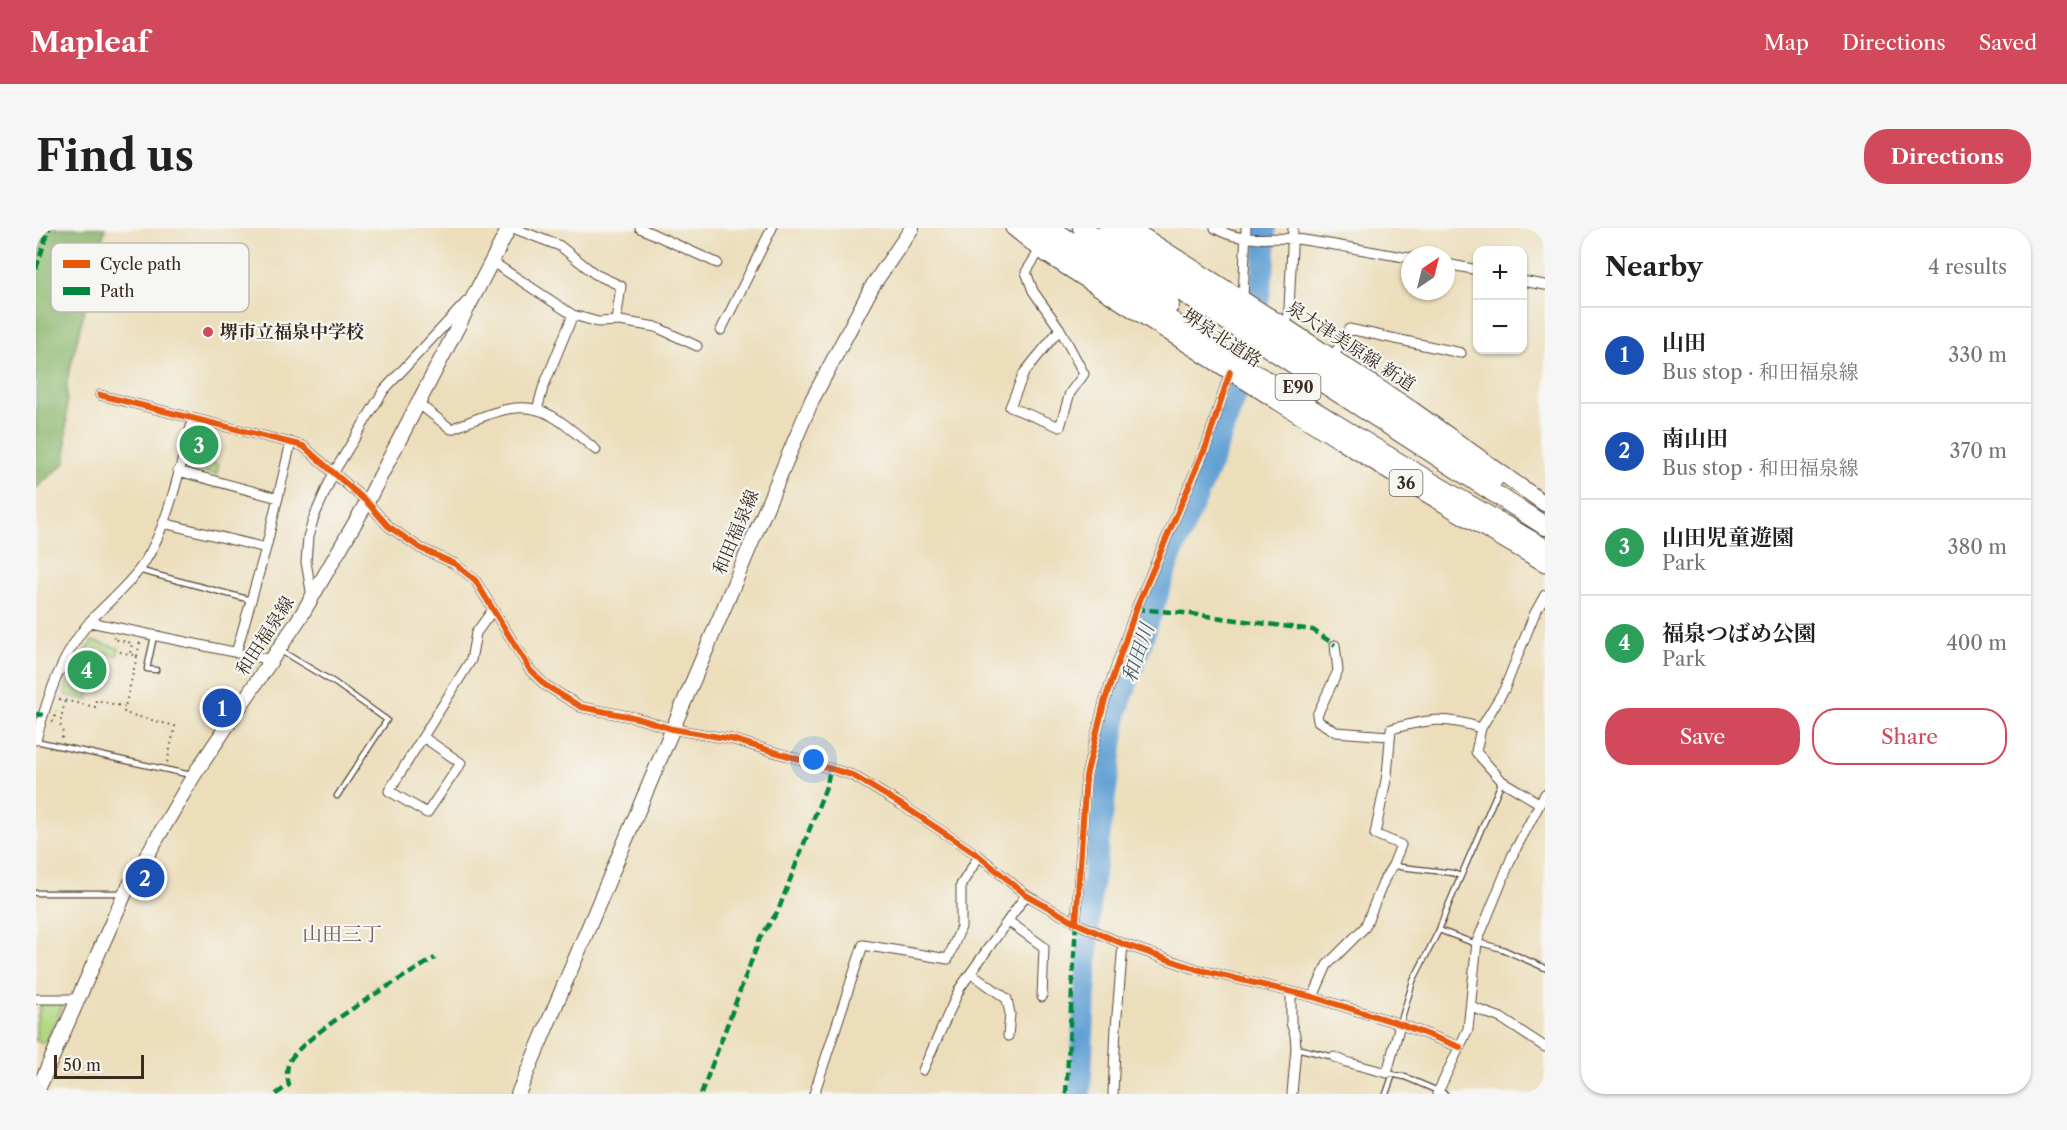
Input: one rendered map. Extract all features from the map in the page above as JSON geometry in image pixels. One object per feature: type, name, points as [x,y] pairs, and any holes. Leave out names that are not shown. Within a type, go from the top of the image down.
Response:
[{"type":"highway","name":"堺泉北道路","points":[[1030,228],[1047,241],[1545,547]]},
{"type":"highway","name":"堺泉北道路","points":[[1082,228],[1545,526]]},
{"type":"highway","points":[[1108,228],[1471,463],[1545,518]]},
{"type":"main road","name":"和田福泉線","points":[[36,1094],[40,1076],[78,999],[124,893],[194,775],[312,597],[367,502],[491,261],[511,228]]},
{"type":"main road","name":"和田福泉線","points":[[518,1094],[812,400],[873,285],[912,228]]},
{"type":"main road","name":"36","points":[[1013,228],[1047,241],[1269,399],[1448,509],[1545,564]]},
{"type":"main road","name":"泉大津美原線 新道","points":[[1136,229],[1412,410],[1545,504]]},
{"type":"street","points":[[511,228],[560,246],[595,274],[621,286],[616,321]]},
{"type":"street","points":[[640,228],[717,263]]},
{"type":"street","points":[[721,330],[772,228]]},
{"type":"street","points":[[1215,228],[1226,235],[1246,239],[1293,239],[1401,257]]},
{"type":"street","points":[[1243,298],[1246,228]]},
{"type":"street","points":[[1284,325],[1289,308],[1293,228]]},
{"type":"street","points":[[1047,241],[1026,272],[1033,291],[1060,329],[1084,374],[1070,393],[1060,427],[1010,407],[1024,373],[1060,329]]},
{"type":"street","points":[[491,261],[573,315],[598,322],[616,321],[656,327],[697,346]]},
{"type":"street","points":[[1455,266],[1473,269]]},
{"type":"street","points":[[1527,281],[1545,285]]},
{"type":"street","points":[[312,597],[306,562],[308,537],[314,517],[334,472],[384,390],[476,291]]},
{"type":"street","points":[[537,410],[543,388],[573,315]]},
{"type":"street","points":[[1333,357],[1349,330],[1461,353]]},
{"type":"street","points":[[1079,924],[1086,776],[1104,703],[1136,609],[1207,444],[1231,373]]},
{"type":"street","points":[[100,395],[303,446],[367,502],[388,526],[420,548],[455,564],[475,580],[530,670],[545,685],[581,707],[638,718],[672,729],[731,739],[852,776],[902,805],[979,856],[1026,895],[1079,924],[1123,944],[1196,969],[1313,997],[1400,1024],[1460,1047]]},
{"type":"street","points":[[419,404],[451,429],[510,407],[531,407],[552,415],[596,450]]},
{"type":"street","points":[[36,740],[48,696],[70,648],[90,622],[144,563],[163,524],[193,419]]},
{"type":"street","points":[[236,653],[266,548],[291,442]]},
{"type":"street","points":[[178,471],[278,498]]},
{"type":"street","points":[[163,524],[266,548]]},
{"type":"street","points":[[1539,803],[1502,781],[1476,752],[1481,728],[1504,690],[1534,615],[1545,595]]},
{"type":"street","points":[[423,737],[460,762],[427,813],[389,791],[471,660],[476,633],[492,611]]},
{"type":"street","points":[[90,622],[236,653],[275,655]]},
{"type":"street","points":[[1335,645],[1338,671],[1317,715],[1318,721],[1336,732],[1389,736]]},
{"type":"street","points":[[1313,997],[1327,965],[1365,927],[1401,845],[1375,834],[1387,775],[1391,729],[1422,721],[1455,720],[1481,728]]},
{"type":"street","points":[[1440,1093],[1468,1029],[1477,943],[1513,854],[1545,794]]},
{"type":"street","points":[[814,1094],[863,945],[948,959],[961,927],[961,885],[979,856]]},
{"type":"street","points":[[923,1070],[960,988],[1026,895]]},
{"type":"street","points":[[1008,921],[1044,946],[1042,997]]},
{"type":"street","points":[[1113,1094],[1123,944]]},
{"type":"street","points":[[970,973],[1007,999],[1010,1014],[1008,1036]]},
{"type":"street","points":[[1291,993],[1291,1023],[1296,1048],[1292,1094]]},
{"type":"street","points":[[36,999],[78,999]]},
{"type":"street","points":[[1471,1007],[1501,1018],[1545,1047]]},
{"type":"street","points":[[1334,1057],[1390,1073],[1400,1024]]},
{"type":"lane","points":[[138,570],[251,600]]},
{"type":"lane","points":[[154,636],[147,669],[156,670]]},
{"type":"lane","points":[[275,655],[335,683],[387,720],[337,796]]},
{"type":"lane","points":[[36,740],[194,775]]},
{"type":"lane","points":[[1400,1024],[1413,981],[1439,930],[1502,781]]},
{"type":"lane","points":[[1393,865],[1460,876]]},
{"type":"lane","points":[[36,893],[124,893]]},
{"type":"lane","points":[[1439,930],[1502,949],[1545,968]]},
{"type":"lane","points":[[1296,1048],[1334,1057]]},
{"type":"lane","points":[[1386,1094],[1390,1073],[1440,1093]]},
{"type":"path","points":[[140,642],[124,713],[175,726],[166,769]]},
{"type":"path","points":[[120,652],[137,656]]},
{"type":"path","points":[[61,746],[63,733],[60,724],[64,700],[94,707],[96,700],[125,707]]},
{"type":"green space","points":[[36,228],[105,228],[101,243],[51,243],[51,312],[84,312],[67,380],[66,462],[36,488]]},
{"type":"green space","points":[[199,428],[208,430],[200,460],[219,465],[216,475],[188,467]]},
{"type":"green space","points":[[92,641],[119,648],[117,656],[105,653],[95,691],[90,690],[88,700],[65,695],[66,685]]},
{"type":"green space","points":[[41,1003],[64,1003],[45,1043],[36,1041],[36,1023]]},
{"type":"waterway","name":"和田川","points":[[1080,1094],[1090,901],[1117,712],[1171,556],[1210,466],[1236,394],[1254,330],[1265,257],[1265,228]]},
{"type":"marked path","points":[[36,269],[49,228]]},
{"type":"marked path","points":[[1136,609],[1313,630],[1335,645]]},
{"type":"marked path","points":[[36,714],[43,715]]},
{"type":"marked path","points":[[701,1094],[760,938],[778,911],[827,784],[830,769]]},
{"type":"marked path","points":[[1066,1094],[1076,923]]},
{"type":"marked path","points":[[276,1094],[289,1085],[287,1074],[289,1062],[298,1050],[313,1037],[356,1007],[435,958]]},
{"type":"cycle path","points":[[1076,923],[1086,776],[1104,703],[1136,609],[1207,444],[1230,372]]},
{"type":"cycle path","points":[[100,395],[303,446],[367,502],[388,526],[420,548],[455,564],[475,580],[530,670],[545,685],[581,707],[637,718],[672,729],[731,739],[852,775],[979,856],[1026,895],[1076,923],[1123,944],[1196,969],[1313,997],[1400,1024],[1460,1047]]},
{"type":"place","name":"堺市立福泉中学校","points":[[208,332]]},
{"type":"place","name":"山田児童遊園","points":[[199,445]]},
{"type":"place","name":"福泉つばめ公園","points":[[87,670]]},
{"type":"place","name":"山田","points":[[222,708]]},
{"type":"place","name":"南山田","points":[[145,878]]},
{"type":"district","name":"山田三丁","points":[[342,934]]}]
